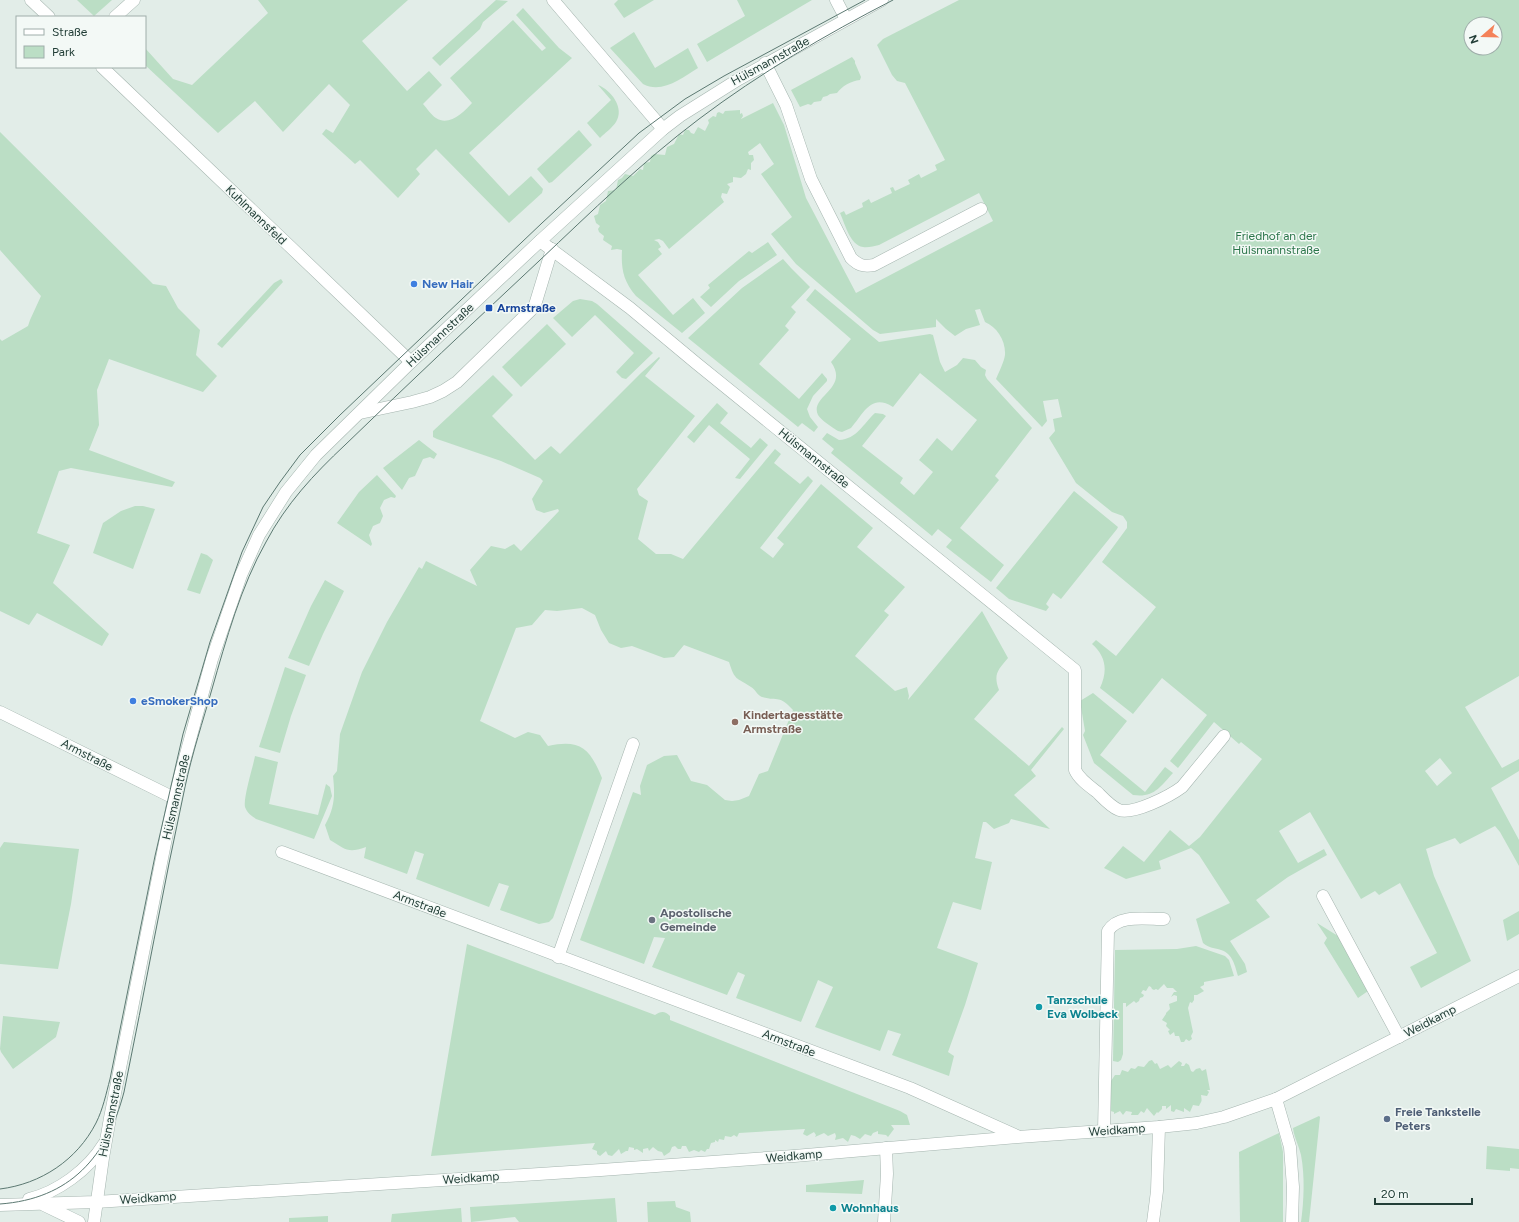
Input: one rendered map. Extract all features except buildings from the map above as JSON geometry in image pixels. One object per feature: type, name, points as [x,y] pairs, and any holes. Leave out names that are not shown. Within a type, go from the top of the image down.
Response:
[{"type":"street","points":[[31,0],[48,16]]},
{"type":"street","points":[[116,16],[134,0]]},
{"type":"street","points":[[553,0],[663,129]]},
{"type":"street","points":[[836,0],[846,19]]},
{"type":"street","name":"Hülsmannstraße","points":[[94,1222],[107,1137],[174,798],[212,659],[241,575],[259,535],[286,492],[305,468],[411,362],[540,241],[663,129],[710,97],[765,64],[882,0]]},
{"type":"street","points":[[765,64],[786,106],[817,192],[851,258],[861,266],[874,264],[982,209]]},
{"type":"street","name":"Kuhlmannsfeld","points":[[103,68],[411,362]]},
{"type":"street","name":"Hülsmannstraße","points":[[540,241],[630,308],[1076,670],[1075,770],[1077,775],[1117,809],[1124,812],[1129,811],[1158,801],[1175,792],[1182,787],[1224,736]]},
{"type":"street","points":[[359,413],[430,397],[457,382],[531,310],[538,298],[552,249]]},
{"type":"street","name":"Armstraße","points":[[0,712],[174,798]]},
{"type":"street","points":[[558,956],[633,744]]},
{"type":"street","name":"Armstraße","points":[[282,852],[910,1088],[1018,1137]]},
{"type":"street","points":[[1323,896],[1399,1037]]},
{"type":"street","points":[[1104,1131],[1108,932],[1111,926],[1118,921],[1136,919],[1164,919]]},
{"type":"street","name":"Weidkamp","points":[[4,1204],[96,1202],[609,1170],[1197,1123],[1224,1117],[1276,1099],[1519,976]]},
{"type":"street","points":[[1276,1099],[1290,1147],[1293,1187],[1292,1222]]},
{"type":"street","points":[[1153,1222],[1157,1191],[1160,1127]]},
{"type":"street","name":"Weidkamp","points":[[4,1204],[37,1198],[64,1184],[89,1163],[101,1148],[107,1137]]},
{"type":"street","points":[[884,1222],[887,1174],[886,1148]]},
{"type":"street","name":"Weidkamp","points":[[37,1203],[48,1206],[79,1222]]},
{"type":"green space","points":[[77,0],[112,0],[94,16]]},
{"type":"green space","points":[[258,0],[408,0],[362,41],[407,91],[429,71],[442,85],[423,104],[434,117],[446,121],[456,117],[472,103],[450,78],[513,20],[542,51],[546,48],[516,15],[523,8],[559,48],[572,58],[469,153],[509,196],[531,176],[543,189],[542,193],[509,223],[436,149],[416,169],[420,174],[398,198],[360,160],[355,164],[322,134],[326,129],[333,133],[350,105],[329,84],[283,132],[255,101],[218,133],[146,66],[146,49],[173,79],[192,85],[268,13]]},
{"type":"green space","points":[[496,0],[508,1],[483,22],[480,29],[440,66],[432,58]]},
{"type":"green space","points":[[618,0],[654,0],[624,18],[614,4]]},
{"type":"green space","points":[[737,0],[812,0],[707,62],[697,44],[745,16]]},
{"type":"green space","name":"Friedhof an der Hülsmannstraße","points":[[959,0],[1519,0],[1519,676],[1465,707],[1502,768],[1519,759],[1519,771],[1491,788],[1519,840],[1519,866],[1500,832],[1495,826],[1460,844],[1455,838],[1426,849],[1434,876],[1471,961],[1421,988],[1410,967],[1437,953],[1400,883],[1379,895],[1375,891],[1361,899],[1310,812],[1279,831],[1298,863],[1324,849],[1327,855],[1288,877],[1256,900],[1270,917],[1230,941],[1245,964],[1247,972],[1238,976],[1233,961],[1228,954],[1203,943],[1196,919],[1230,903],[1199,855],[1191,848],[1159,861],[1161,869],[1126,879],[1104,868],[1123,846],[1144,862],[1170,830],[1189,846],[1200,837],[1262,759],[1241,742],[1239,744],[1214,722],[1178,768],[1170,761],[1207,715],[1162,678],[1133,714],[1100,688],[1103,682],[1105,670],[1104,664],[1103,659],[1097,649],[1092,644],[1096,640],[1116,656],[1156,607],[1102,562],[1127,528],[1127,522],[1123,516],[1112,512],[1076,483],[1049,438],[1055,431],[1053,419],[1062,417],[1058,399],[1043,401],[1047,421],[1042,427],[996,379],[1005,355],[1004,345],[997,331],[985,322],[980,309],[975,310],[980,325],[966,329],[955,336],[936,319],[936,327],[880,334],[873,330],[796,264],[771,234],[792,217],[761,174],[774,164],[760,143],[748,152],[749,155],[753,155],[754,160],[751,163],[751,170],[748,169],[746,174],[741,178],[733,177],[733,182],[727,184],[730,187],[727,194],[722,193],[721,197],[724,202],[669,249],[663,241],[659,239],[654,240],[658,242],[661,247],[658,249],[662,254],[638,275],[673,315],[693,298],[705,313],[682,333],[636,296],[628,285],[622,263],[622,250],[611,250],[612,246],[603,240],[604,236],[599,232],[598,229],[600,226],[596,223],[594,216],[598,214],[600,205],[606,201],[608,191],[616,190],[618,180],[625,174],[633,176],[640,169],[643,170],[644,163],[650,162],[651,156],[654,154],[665,155],[667,147],[674,144],[679,134],[683,135],[685,130],[689,130],[694,134],[698,127],[705,131],[709,123],[708,120],[713,116],[716,117],[717,113],[719,112],[723,114],[725,111],[740,110],[740,114],[742,113],[743,116],[741,119],[773,103],[784,125],[806,198],[856,293],[993,221],[979,193],[879,245],[863,247],[858,245],[851,238],[840,213],[844,211],[846,215],[863,207],[862,203],[869,199],[871,203],[892,193],[890,188],[893,187],[895,191],[910,184],[908,180],[919,174],[921,178],[937,170],[935,165],[945,160],[905,83],[897,81],[892,75],[877,45],[883,39]],"holes":[[[1440,758],[1452,773],[1437,786],[1425,771]]]},
{"type":"green space","points":[[634,32],[655,68],[688,48],[698,68],[672,84],[650,87],[643,84],[610,48]]},
{"type":"green space","points":[[852,57],[861,77],[860,80],[847,84],[837,93],[823,97],[821,101],[800,107],[791,90]]},
{"type":"green space","points":[[598,85],[603,87],[612,95],[618,105],[619,111],[616,122],[600,138],[587,123],[611,100]]},
{"type":"green space","points":[[579,130],[592,145],[552,182],[549,183],[537,169]]},
{"type":"green space","points":[[0,132],[153,284],[166,286],[178,308],[200,330],[196,355],[217,376],[203,392],[109,359],[97,390],[99,425],[89,450],[175,482],[172,487],[71,468],[59,471],[37,533],[70,545],[53,583],[109,634],[102,646],[37,613],[29,625],[0,611],[0,339],[2,341],[28,326],[41,296],[0,250]]},
{"type":"green space","points":[[768,242],[777,255],[739,281],[711,307],[700,297],[710,288],[708,285],[749,251],[752,253]]},
{"type":"green space","points":[[783,259],[810,287],[791,307],[796,312],[785,326],[789,330],[759,364],[799,399],[822,373],[827,379],[827,381],[813,396],[807,409],[810,417],[818,427],[814,432],[802,423],[798,427],[688,338],[742,288]]},
{"type":"green space","points":[[281,279],[283,282],[222,348],[217,344],[274,283]]},
{"type":"green space","points":[[815,289],[879,342],[930,334],[933,335],[940,362],[945,372],[957,365],[963,358],[975,360],[986,370],[985,375],[987,379],[1032,428],[995,476],[999,480],[960,528],[1004,565],[991,582],[946,547],[952,540],[938,529],[932,536],[831,453],[834,449],[822,439],[827,433],[839,440],[851,437],[875,413],[883,414],[886,416],[862,446],[903,478],[900,483],[914,495],[933,472],[919,460],[937,438],[952,451],[977,420],[920,373],[893,407],[879,402],[873,404],[864,411],[851,428],[842,432],[825,422],[818,415],[817,408],[819,402],[833,386],[836,379],[836,371],[831,362],[851,339],[806,300]]},
{"type":"green space","points":[[580,299],[592,301],[597,304],[653,353],[626,379],[622,378],[616,372],[634,353],[595,315],[572,337],[553,318],[573,301]]},
{"type":"green space","points":[[547,324],[566,344],[521,387],[502,367]]},
{"type":"green space","points":[[659,357],[660,358],[645,376],[695,416],[637,489],[639,495],[648,501],[638,539],[656,554],[671,554],[683,559],[775,449],[781,454],[774,463],[800,484],[808,476],[813,481],[760,548],[773,558],[784,544],[777,538],[821,484],[873,528],[857,547],[905,587],[884,611],[889,615],[855,656],[895,691],[907,687],[909,696],[908,700],[982,611],[1008,658],[998,672],[996,680],[999,690],[974,719],[1029,766],[1062,727],[1064,729],[1031,770],[1036,776],[1014,795],[1050,829],[1011,819],[1009,823],[994,829],[986,822],[983,822],[975,858],[992,862],[981,910],[953,902],[937,948],[978,963],[948,1052],[954,1056],[949,1076],[892,1055],[901,1034],[888,1030],[880,1051],[815,1027],[833,987],[818,980],[801,1022],[736,998],[745,975],[738,972],[727,995],[652,967],[665,938],[654,937],[644,964],[580,940],[633,792],[641,795],[640,786],[647,765],[664,756],[677,755],[691,781],[707,785],[725,800],[732,801],[749,796],[759,774],[768,771],[793,710],[779,699],[761,696],[737,678],[733,673],[729,662],[684,645],[674,657],[664,658],[632,646],[621,648],[609,643],[601,630],[595,615],[582,608],[557,611],[545,610],[532,625],[516,628],[480,721],[515,738],[528,732],[540,735],[548,746],[569,744],[583,748],[593,760],[602,778],[553,918],[549,922],[539,924],[500,910],[509,886],[499,883],[489,907],[416,879],[424,854],[415,851],[407,874],[364,858],[366,847],[355,850],[347,850],[330,840],[325,825],[334,801],[333,776],[337,771],[340,734],[362,672],[387,622],[419,567],[422,569],[426,561],[477,586],[470,570],[491,546],[505,549],[514,544],[521,551],[559,511],[558,509],[544,513],[536,510],[532,499],[543,481],[540,478],[501,461],[437,439],[433,437],[433,431],[493,375],[513,395],[492,416],[535,460],[551,446],[560,454]]},
{"type":"green space","points":[[717,403],[728,413],[720,423],[751,448],[760,438],[768,445],[740,479],[735,478],[750,459],[709,425],[694,443],[687,437]]},
{"type":"green space","points":[[419,440],[437,454],[434,459],[430,457],[423,459],[415,476],[409,478],[402,490],[383,468]]},
{"type":"green space","points":[[377,475],[396,496],[395,498],[391,497],[384,500],[380,508],[383,516],[380,523],[373,526],[369,535],[372,544],[371,546],[337,523],[359,492]]},
{"type":"green space","points":[[1074,491],[1118,527],[1117,529],[1061,599],[1053,593],[1046,604],[1049,607],[1046,611],[1009,599],[996,588]]},
{"type":"green space","points":[[135,506],[155,509],[133,569],[93,553],[103,523],[121,511]]},
{"type":"green space","points":[[201,553],[207,555],[213,560],[200,594],[187,590]]},
{"type":"green space","points":[[325,580],[344,591],[309,666],[288,658],[311,606]]},
{"type":"green space","points":[[285,667],[306,675],[291,716],[280,753],[259,747]]},
{"type":"green space","points":[[1093,693],[1127,721],[1100,755],[1145,792],[1165,767],[1173,773],[1156,790],[1146,795],[1133,795],[1094,763],[1083,735],[1085,731],[1080,701]]},
{"type":"green space","points":[[255,756],[278,762],[269,804],[318,815],[326,784],[330,787],[332,796],[314,839],[256,819],[247,811],[245,807],[245,797]]},
{"type":"green space","points":[[4,842],[79,849],[71,904],[58,969],[0,964],[0,848]]},
{"type":"green space","points":[[1519,911],[1519,934],[1507,941],[1503,920]]},
{"type":"green space","points":[[1317,923],[1338,936],[1368,991],[1358,998],[1324,943],[1327,938]]},
{"type":"green space","points":[[467,944],[655,1015],[665,1012],[670,1016],[670,1020],[900,1111],[907,1115],[910,1125],[891,1125],[894,1129],[888,1137],[886,1135],[878,1134],[878,1131],[873,1133],[871,1136],[865,1134],[860,1139],[851,1135],[848,1142],[843,1138],[835,1140],[835,1133],[828,1136],[824,1133],[815,1137],[816,1135],[814,1132],[807,1136],[803,1134],[805,1129],[739,1133],[737,1137],[734,1135],[731,1137],[725,1136],[724,1140],[719,1139],[718,1142],[715,1140],[715,1142],[711,1143],[709,1149],[705,1152],[701,1150],[699,1152],[694,1150],[689,1152],[686,1146],[682,1146],[681,1149],[678,1149],[675,1146],[672,1147],[670,1152],[664,1156],[662,1152],[653,1147],[649,1151],[648,1148],[643,1149],[643,1153],[637,1149],[634,1150],[634,1148],[629,1147],[628,1151],[621,1154],[619,1149],[612,1156],[608,1155],[606,1151],[600,1156],[597,1154],[597,1151],[592,1149],[595,1143],[431,1156]]},
{"type":"green space","points":[[1196,946],[1225,956],[1229,960],[1234,976],[1204,982],[1204,985],[1200,987],[1204,991],[1194,995],[1194,1000],[1192,1003],[1190,1002],[1188,1008],[1193,1032],[1191,1036],[1192,1039],[1189,1041],[1186,1039],[1184,1042],[1181,1042],[1179,1036],[1175,1036],[1174,1032],[1170,1035],[1168,1031],[1170,1030],[1166,1026],[1167,1023],[1162,1020],[1170,1009],[1169,1004],[1177,1001],[1177,996],[1174,995],[1171,997],[1174,992],[1177,992],[1173,988],[1167,988],[1164,984],[1158,990],[1154,990],[1149,986],[1146,991],[1143,990],[1141,993],[1144,995],[1143,997],[1136,1003],[1134,1001],[1126,1007],[1126,1003],[1123,1003],[1123,1054],[1121,1060],[1118,1062],[1113,1061],[1115,950],[1177,949]]},
{"type":"green space","points":[[3,1016],[60,1022],[56,1037],[13,1069],[0,1049]]},
{"type":"green space","points":[[1152,1060],[1155,1064],[1157,1063],[1160,1069],[1168,1065],[1171,1068],[1179,1061],[1182,1063],[1181,1066],[1184,1066],[1186,1063],[1189,1065],[1191,1071],[1193,1072],[1200,1068],[1202,1071],[1206,1069],[1210,1090],[1207,1090],[1209,1092],[1207,1096],[1201,1095],[1202,1101],[1199,1106],[1193,1105],[1190,1112],[1184,1108],[1184,1112],[1176,1109],[1174,1112],[1171,1111],[1171,1105],[1166,1109],[1166,1106],[1162,1106],[1162,1109],[1154,1116],[1147,1108],[1144,1113],[1141,1111],[1138,1115],[1131,1115],[1132,1112],[1126,1111],[1123,1115],[1120,1111],[1114,1114],[1114,1112],[1107,1110],[1108,1079],[1111,1081],[1115,1075],[1120,1075],[1122,1070],[1128,1072],[1131,1068],[1135,1069],[1138,1066],[1144,1067],[1149,1061]]},
{"type":"green space","points":[[1319,1116],[1309,1222],[1301,1222],[1304,1180],[1301,1155],[1293,1128]]},
{"type":"green space","points":[[1279,1133],[1283,1152],[1283,1222],[1240,1222],[1239,1152]]},
{"type":"green space","points":[[1487,1146],[1519,1149],[1519,1169],[1510,1168],[1510,1171],[1486,1169]]},
{"type":"green space","points":[[864,1180],[862,1194],[806,1192],[806,1185]]},
{"type":"green space","points":[[615,1198],[617,1222],[519,1222],[515,1217],[471,1222],[470,1207]]},
{"type":"green space","points":[[675,1201],[676,1207],[690,1212],[691,1222],[648,1222],[647,1202]]},
{"type":"green space","points":[[461,1208],[462,1222],[391,1222],[392,1214]]},
{"type":"green space","points":[[328,1216],[328,1222],[289,1222],[289,1218]]},
{"type":"tram line","points":[[0,1189],[30,1182],[43,1176],[68,1159],[88,1136],[101,1112],[110,1079],[155,856],[183,734],[210,642],[242,552],[263,507],[280,482],[300,455],[340,415],[639,133],[685,99],[724,76],[865,0]]},
{"type":"tram line","points":[[0,1204],[25,1200],[47,1194],[66,1184],[96,1155],[117,1115],[124,1092],[177,825],[198,738],[229,633],[242,595],[257,559],[282,515],[301,490],[322,467],[597,206],[657,152],[722,102],[769,70],[793,55],[893,0]]},
{"type":"place","name":"New Hair","points":[[414,284]]},
{"type":"place","name":"Armstraße","points":[[489,308]]},
{"type":"place","name":"eSmokerShop","points":[[133,701]]},
{"type":"place","name":"Kindertagesstätte Armstraße","points":[[735,722]]},
{"type":"place","name":"Apostolische Gemeinde","points":[[652,920]]},
{"type":"place","name":"Tanzschule Eva Wolbeck","points":[[1039,1007]]},
{"type":"place","name":"Freie Tankstelle Peters","points":[[1387,1119]]},
{"type":"place","name":"Wohnhaus","points":[[833,1208]]}]
